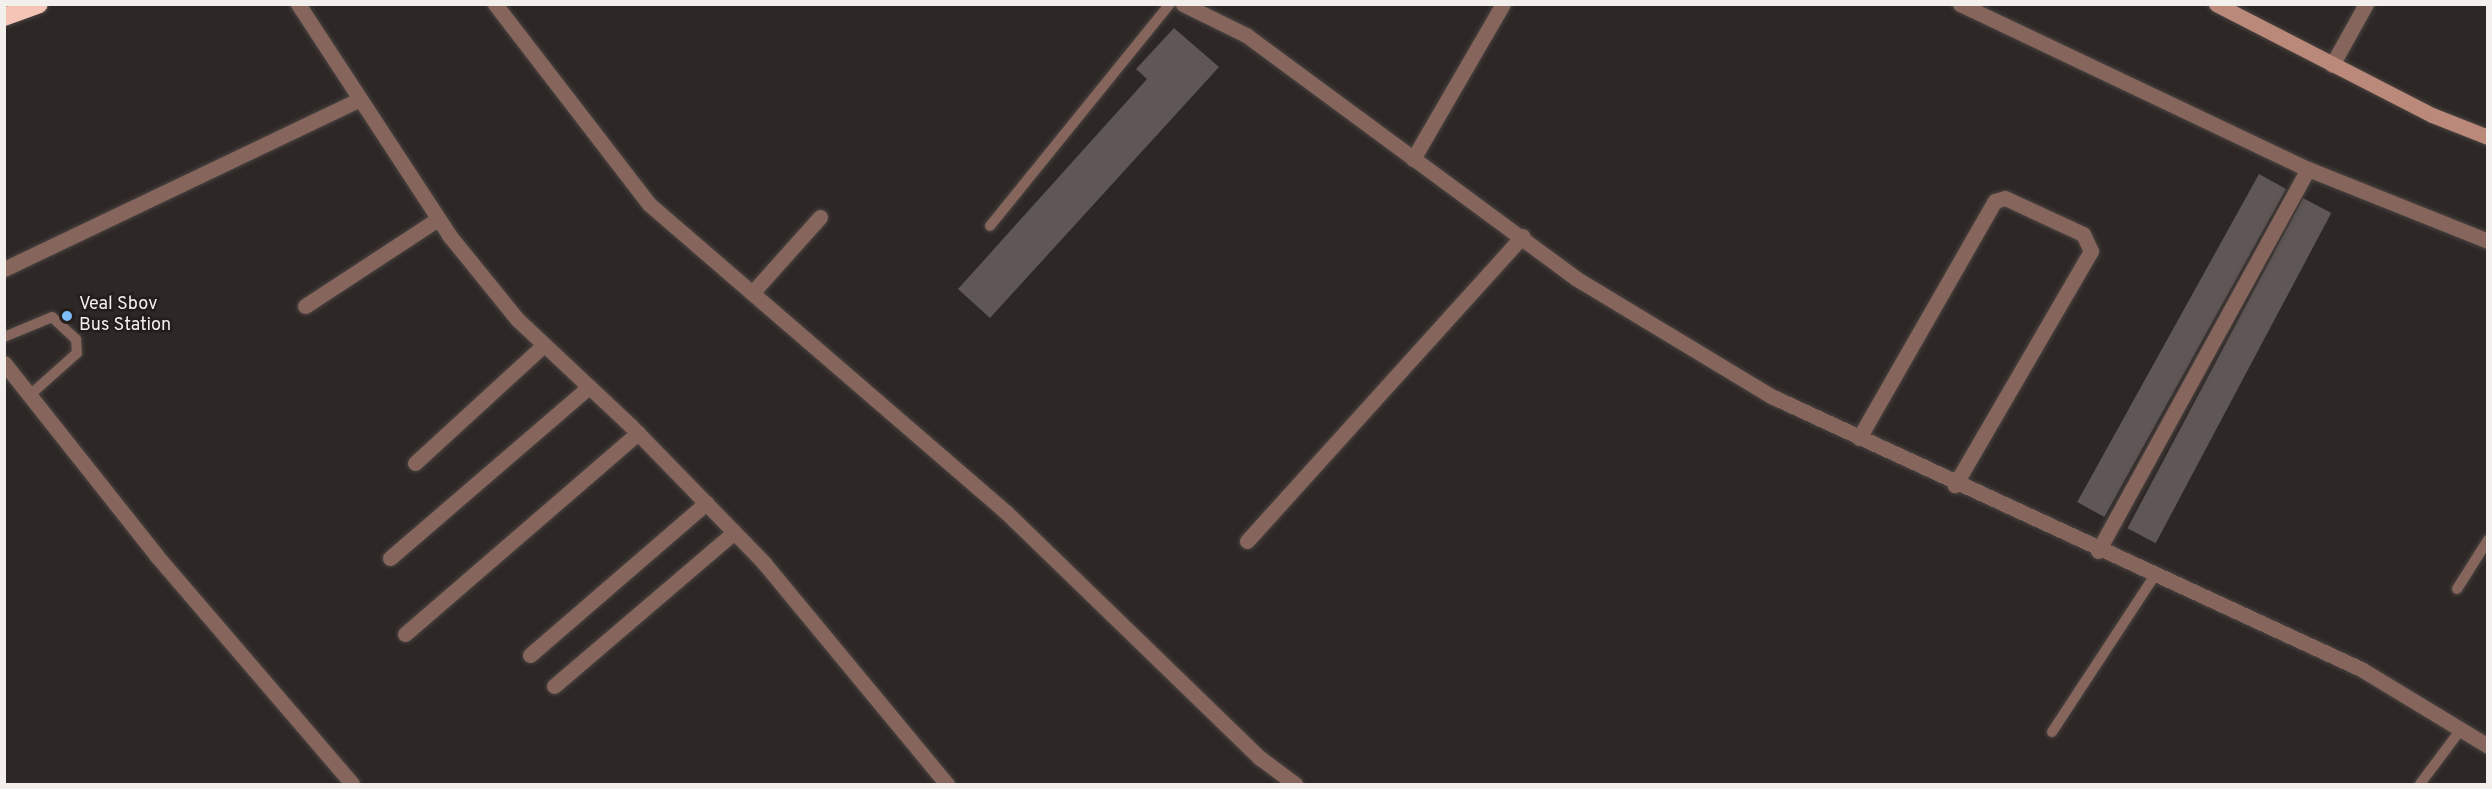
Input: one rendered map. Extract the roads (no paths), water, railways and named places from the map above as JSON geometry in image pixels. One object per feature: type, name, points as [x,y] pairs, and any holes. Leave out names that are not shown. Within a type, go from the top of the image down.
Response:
[{"type":"highway","points":[[4,17],[39,4]]},
{"type":"street","points":[[298,4],[438,219],[517,319],[638,433],[734,532],[947,784]]},
{"type":"street","points":[[495,4],[649,204],[1006,512],[1260,758],[1294,784]]},
{"type":"street","points":[[1183,4],[1246,35],[1577,279],[1771,396],[1954,485],[2361,669],[2462,728],[2487,746]]},
{"type":"street","points":[[1413,159],[1503,4]]},
{"type":"street","points":[[1960,4],[2308,169],[2487,241]]},
{"type":"street","points":[[2216,4],[2332,65],[2487,137]]},
{"type":"street","points":[[2332,65],[2366,4]]},
{"type":"street","points":[[4,269],[359,100]]},
{"type":"street","points":[[2098,550],[2308,169]]},
{"type":"street","points":[[1858,438],[1995,201],[2005,198],[2083,234],[2091,251],[1954,485]]},
{"type":"street","points":[[752,293],[820,218]]},
{"type":"street","points":[[305,306],[438,219]]},
{"type":"street","points":[[1247,541],[1523,237]]},
{"type":"street","points":[[416,463],[544,345]]},
{"type":"street","points":[[4,363],[31,394],[156,555],[352,784]]},
{"type":"street","points":[[390,558],[589,387]]},
{"type":"street","points":[[405,634],[638,433]]},
{"type":"street","points":[[530,655],[705,503]]},
{"type":"street","points":[[554,686],[734,532]]},
{"type":"lane","points":[[990,226],[1170,4]]},
{"type":"lane","points":[[4,337],[52,317],[76,339],[77,353],[31,394]]},
{"type":"lane","points":[[2457,589],[2487,540]]},
{"type":"lane","points":[[2052,732],[2154,577]]},
{"type":"lane","points":[[2420,784],[2462,728]]},
{"type":"place","name":"Veal Sbov Bus Station","points":[[67,316]]}]
